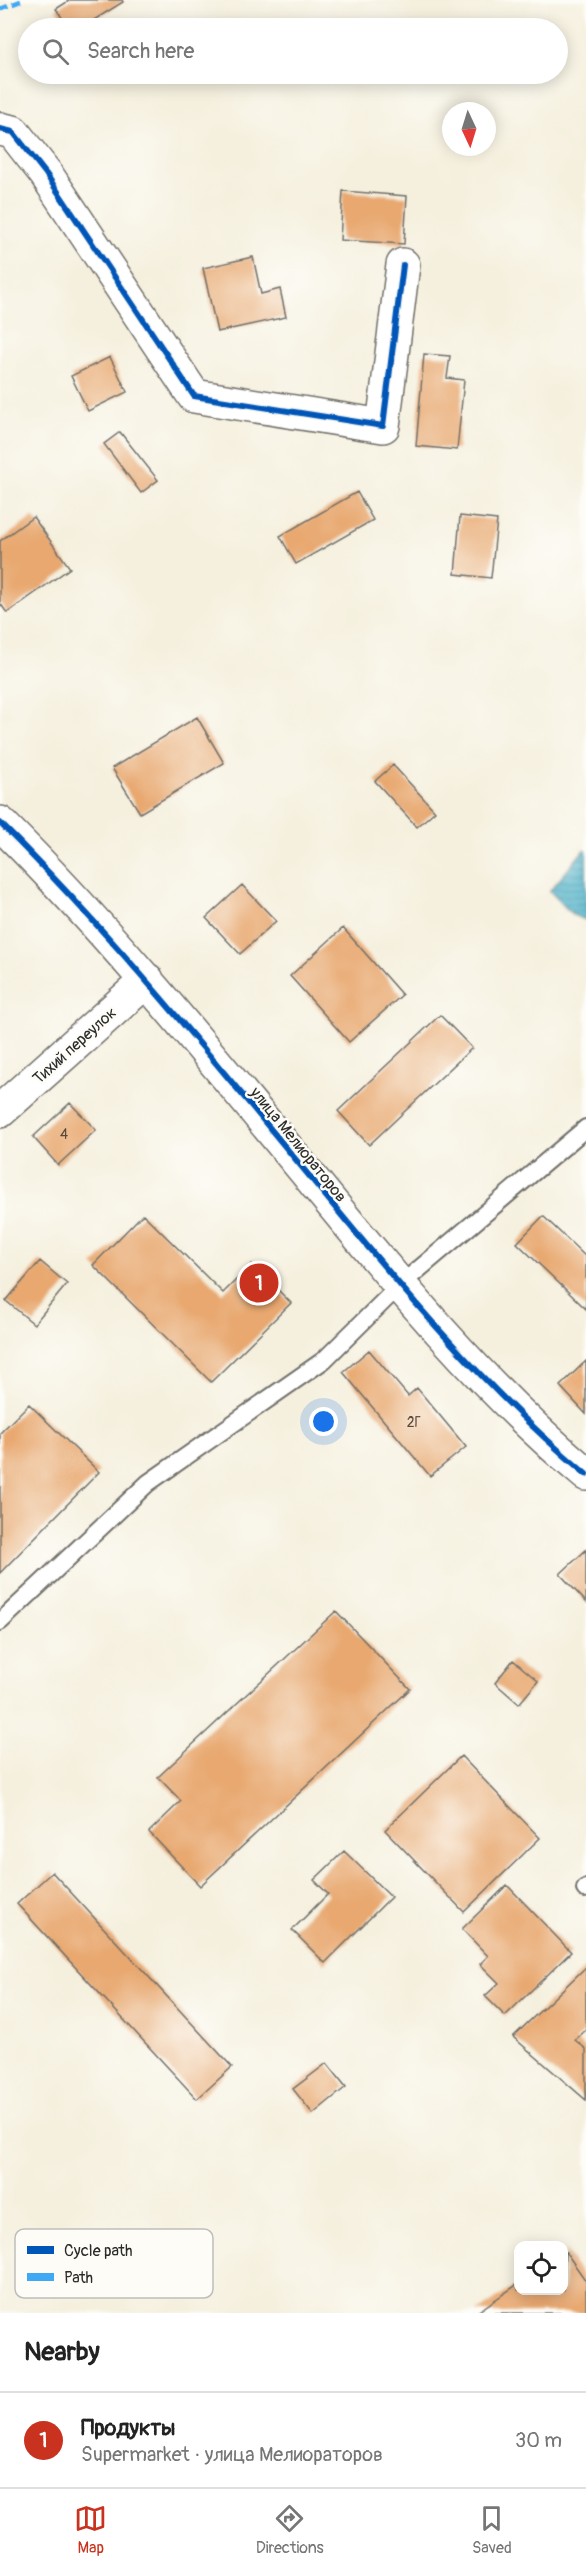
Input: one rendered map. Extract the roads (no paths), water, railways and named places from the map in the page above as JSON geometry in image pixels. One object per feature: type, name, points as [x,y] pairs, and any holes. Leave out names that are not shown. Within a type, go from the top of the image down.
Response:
[{"type":"street","points":[[0,129],[13,132],[46,174],[194,396],[383,426],[403,265]]},
{"type":"street","name":"улица Мелиораторов","points":[[0,823],[147,980],[399,1286],[551,1445],[586,1474]]},
{"type":"street","name":"Тихий переулок","points":[[0,1111],[147,980]]},
{"type":"lane","points":[[0,1622],[148,1483],[324,1360],[399,1286],[586,1128]]},
{"type":"water","points":[[586,850],[586,920],[573,915],[550,891]]},
{"type":"place","name":"Продукты","points":[[259,1283]]}]
